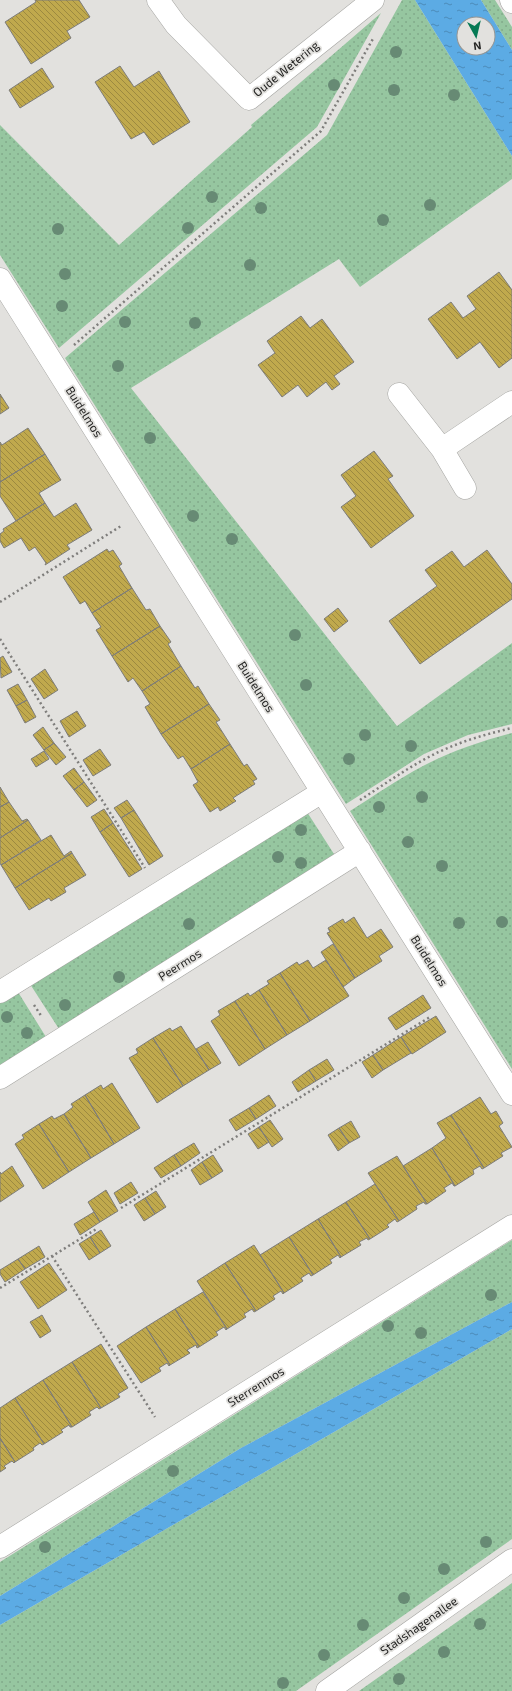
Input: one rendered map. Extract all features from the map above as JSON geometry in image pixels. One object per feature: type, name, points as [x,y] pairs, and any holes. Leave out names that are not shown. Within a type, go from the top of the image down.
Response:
[{"type":"street","name":"Oude Wetering","points":[[158,0],[176,25],[249,99],[372,0]]},
{"type":"street","name":"Buidelmos","points":[[0,279],[512,1094]]},
{"type":"street","points":[[399,394],[442,449],[465,488]]},
{"type":"street","points":[[442,449],[512,402]]},
{"type":"street","points":[[0,992],[322,792]]},
{"type":"street","name":"Peermos","points":[[0,1078],[360,851]]},
{"type":"street","name":"Sterrenmos","points":[[0,1547],[512,1226]]},
{"type":"street","name":"Stadshagenallee","points":[[326,1691],[512,1560]]},
{"type":"path","points":[[53,363],[321,131],[378,30]]},
{"type":"path","points":[[0,602],[145,510]]},
{"type":"path","points":[[0,639],[161,892]]},
{"type":"path","points":[[337,815],[426,758],[476,737],[512,728]]},
{"type":"path","points":[[121,1208],[454,1002]]},
{"type":"path","points":[[0,1288],[98,1228]]},
{"type":"path","points":[[52,1256],[170,1441]]},
{"type":"green space","points":[[402,0],[415,0],[512,156],[512,179],[360,287],[339,259],[131,388],[397,726],[512,643],[512,724],[468,735],[424,754],[346,804],[65,358],[327,135]]},
{"type":"green space","points":[[481,0],[495,0],[512,27],[512,50],[496,24],[496,16],[491,16]]},
{"type":"green space","points":[[381,13],[317,127],[59,348],[0,255],[0,125],[119,245],[252,127],[251,125]]},
{"type":"green space","points":[[512,733],[512,1069],[350,811],[404,776],[423,766],[467,747]]},
{"type":"green space","points":[[307,812],[334,854],[331,857],[59,1029],[30,984]]},
{"type":"green space","points":[[18,992],[46,1037],[0,1066],[0,1003]]},
{"type":"green space","points":[[512,1240],[512,1302],[241,1448],[0,1596],[0,1562]]},
{"type":"green space","points":[[512,1329],[512,1539],[296,1691],[0,1691],[0,1625]]},
{"type":"green space","points":[[512,1583],[512,1691],[359,1691]]},
{"type":"water","points":[[415,0],[481,0],[491,16],[456,16],[456,56],[496,56],[496,24],[512,50],[512,156]]},
{"type":"water","points":[[512,1302],[512,1329],[0,1625],[0,1596],[241,1448]]},
{"type":"building","points":[[35,0],[79,0],[90,17],[67,31],[71,38],[31,64],[5,22],[36,2]]},
{"type":"building","points":[[120,66],[134,87],[159,71],[190,122],[153,145],[144,132],[131,139],[95,82]]},
{"type":"building","points":[[42,68],[54,87],[20,108],[9,90]]},
{"type":"building","points":[[499,272],[512,290],[512,358],[499,368],[480,342],[457,359],[428,319],[451,302],[463,318],[476,309],[467,296]]},
{"type":"building","points":[[301,316],[310,328],[322,319],[354,362],[334,376],[340,384],[332,390],[326,382],[307,397],[298,385],[282,397],[258,365],[275,353],[267,341]]},
{"type":"building","points":[[0,394],[9,408],[0,414]]},
{"type":"building","points":[[28,428],[45,454],[0,482],[0,442],[2,445]]},
{"type":"building","points":[[374,451],[393,476],[388,479],[414,516],[371,548],[341,507],[356,496],[341,475]]},
{"type":"building","points":[[45,454],[61,480],[39,493],[45,503],[16,521],[0,496],[0,482]]},
{"type":"building","points":[[45,503],[54,517],[76,503],[92,530],[67,545],[70,549],[45,565],[46,563],[35,547],[29,551],[21,538],[4,548],[0,541],[0,534],[4,531],[3,529]]},
{"type":"building","points":[[107,549],[109,552],[113,550],[122,564],[119,566],[132,588],[92,613],[85,601],[80,604],[63,577]]},
{"type":"building","points":[[487,550],[512,584],[512,599],[420,664],[389,621],[437,586],[425,570],[452,551],[464,567]]},
{"type":"building","points":[[132,588],[146,610],[150,609],[160,626],[112,656],[96,630],[101,627],[92,613]]},
{"type":"building","points":[[338,608],[348,621],[334,632],[324,619]]},
{"type":"building","points":[[160,626],[171,642],[168,644],[181,666],[142,691],[133,678],[128,682],[112,656]]},
{"type":"building","points":[[3,656],[12,672],[1,678],[0,658]]},
{"type":"building","points":[[181,666],[195,688],[198,686],[209,704],[161,734],[145,707],[150,704],[142,691]]},
{"type":"building","points":[[45,669],[58,690],[44,699],[31,679]]},
{"type":"building","points":[[18,684],[27,700],[16,706],[7,690]]},
{"type":"building","points":[[27,700],[36,717],[25,723],[16,706]]},
{"type":"building","points":[[209,704],[220,720],[216,722],[230,744],[191,769],[183,756],[178,759],[161,734]]},
{"type":"building","points":[[77,711],[86,726],[69,737],[60,721]]},
{"type":"building","points":[[43,727],[54,743],[44,750],[33,735]]},
{"type":"building","points":[[54,743],[66,757],[56,765],[44,750]]},
{"type":"building","points":[[230,744],[244,766],[247,764],[257,779],[253,781],[255,784],[233,798],[236,801],[220,811],[218,807],[210,812],[193,785],[198,782],[191,769]]},
{"type":"building","points":[[100,749],[111,765],[93,776],[83,760]]},
{"type":"building","points":[[44,751],[49,759],[36,767],[31,759]]},
{"type":"building","points":[[74,768],[84,782],[74,790],[63,776]]},
{"type":"building","points":[[84,782],[97,800],[87,807],[74,790]]},
{"type":"building","points":[[0,787],[9,802],[0,807]]},
{"type":"building","points":[[127,800],[134,810],[121,818],[114,808]]},
{"type":"building","points":[[9,802],[22,821],[28,820],[0,838],[0,807]]},
{"type":"building","points":[[104,809],[113,823],[100,832],[91,817]]},
{"type":"building","points":[[134,810],[163,856],[149,865],[121,818]]},
{"type":"building","points":[[28,820],[41,840],[1,865],[0,838]]},
{"type":"building","points":[[113,823],[142,869],[129,877],[100,832]]},
{"type":"building","points":[[51,835],[64,856],[71,851],[72,853],[15,888],[1,865]]},
{"type":"building","points":[[72,853],[86,875],[64,888],[66,892],[51,901],[49,898],[29,910],[15,888]]},
{"type":"building","points":[[354,917],[367,938],[381,929],[393,947],[379,956],[382,961],[355,978],[327,933],[330,932],[328,928],[343,919],[345,923]]},
{"type":"building","points":[[333,944],[355,978],[343,987],[321,952]]},
{"type":"building","points":[[308,960],[313,968],[326,960],[349,996],[310,1021],[280,973],[297,962],[299,965]]},
{"type":"building","points":[[280,973],[310,1021],[287,1035],[259,990],[269,984],[267,981]]},
{"type":"building","points":[[259,990],[287,1035],[265,1049],[235,1001],[248,993],[250,996]]},
{"type":"building","points":[[423,995],[431,1008],[396,1030],[388,1018]]},
{"type":"building","points":[[235,1001],[265,1049],[239,1066],[211,1021],[220,1015],[218,1011]]},
{"type":"building","points":[[436,1016],[446,1032],[412,1054],[401,1037]]},
{"type":"building","points":[[181,1026],[209,1070],[183,1086],[153,1038],[170,1028],[172,1031]]},
{"type":"building","points":[[401,1037],[411,1053],[383,1070],[373,1055]]},
{"type":"building","points":[[153,1038],[183,1086],[157,1103],[129,1058],[138,1053],[136,1049]]},
{"type":"building","points":[[208,1042],[221,1063],[209,1070],[196,1049]]},
{"type":"building","points":[[373,1055],[383,1070],[372,1078],[362,1062]]},
{"type":"building","points":[[327,1059],[334,1070],[316,1081],[309,1070]]},
{"type":"building","points":[[309,1070],[316,1081],[298,1092],[292,1082]]},
{"type":"building","points":[[112,1083],[140,1128],[114,1144],[85,1095],[101,1085],[103,1089]]},
{"type":"building","points":[[85,1095],[114,1144],[91,1158],[64,1114],[73,1107],[71,1104]]},
{"type":"building","points":[[269,1095],[276,1106],[256,1119],[249,1108]]},
{"type":"building","points":[[480,1097],[491,1114],[496,1111],[503,1123],[499,1126],[512,1147],[501,1153],[503,1156],[484,1168],[451,1115]]},
{"type":"building","points":[[249,1108],[256,1119],[236,1131],[229,1120]]},
{"type":"building","points":[[64,1114],[91,1158],[69,1172],[39,1124],[52,1116],[54,1119]]},
{"type":"building","points":[[451,1115],[484,1168],[482,1169],[480,1166],[473,1170],[474,1174],[455,1186],[432,1148],[446,1138],[437,1123]]},
{"type":"building","points":[[270,1120],[283,1139],[272,1147],[259,1127]]},
{"type":"building","points":[[351,1121],[360,1137],[349,1143],[339,1128]]},
{"type":"building","points":[[39,1124],[69,1172],[43,1189],[15,1144],[24,1138],[22,1135]]},
{"type":"building","points":[[259,1127],[269,1142],[258,1149],[248,1134]]},
{"type":"building","points":[[339,1128],[349,1143],[338,1151],[328,1135]]},
{"type":"building","points":[[194,1143],[200,1153],[181,1166],[174,1155]]},
{"type":"building","points":[[432,1148],[455,1186],[452,1183],[444,1188],[446,1191],[427,1204],[403,1166]]},
{"type":"building","points":[[174,1155],[181,1166],[161,1178],[154,1168]]},
{"type":"building","points":[[213,1155],[223,1171],[212,1178],[202,1162]]},
{"type":"building","points":[[397,1156],[427,1204],[424,1202],[416,1206],[417,1209],[399,1221],[368,1173]]},
{"type":"building","points":[[202,1162],[212,1178],[200,1185],[191,1170]]},
{"type":"building","points":[[12,1166],[24,1186],[0,1202],[0,1172],[1,1174]]},
{"type":"building","points":[[131,1182],[138,1193],[120,1204],[114,1193]]},
{"type":"building","points":[[375,1184],[399,1221],[397,1222],[395,1219],[387,1225],[389,1227],[370,1239],[346,1202]]},
{"type":"building","points":[[106,1190],[118,1211],[100,1222],[88,1202]]},
{"type":"building","points":[[156,1191],[166,1207],[155,1214],[145,1198]]},
{"type":"building","points":[[145,1198],[155,1214],[144,1221],[134,1205]]},
{"type":"building","points":[[346,1202],[370,1239],[368,1240],[367,1238],[359,1242],[361,1245],[341,1257],[318,1219]]},
{"type":"building","points":[[94,1212],[100,1222],[80,1235],[74,1224]]},
{"type":"building","points":[[318,1219],[341,1257],[340,1258],[338,1255],[330,1260],[332,1263],[313,1275],[289,1237]]},
{"type":"building","points":[[101,1230],[111,1246],[100,1253],[90,1237]]},
{"type":"building","points":[[90,1237],[100,1253],[89,1260],[79,1244]]},
{"type":"building","points":[[289,1237],[313,1275],[311,1276],[309,1273],[301,1278],[303,1281],[284,1293],[260,1255]]},
{"type":"building","points":[[254,1245],[284,1293],[283,1294],[281,1291],[273,1296],[275,1299],[256,1311],[225,1263]]},
{"type":"building","points":[[39,1246],[45,1257],[25,1269],[18,1259]]},
{"type":"building","points":[[18,1259],[25,1269],[5,1282],[0,1274],[0,1270]]},
{"type":"building","points":[[49,1263],[67,1290],[38,1309],[20,1282]]},
{"type":"building","points":[[225,1263],[256,1311],[254,1312],[252,1309],[244,1314],[246,1317],[227,1329],[197,1281]]},
{"type":"building","points":[[203,1292],[227,1329],[226,1330],[224,1327],[216,1332],[218,1335],[199,1347],[175,1309]]},
{"type":"building","points":[[175,1309],[199,1347],[197,1348],[196,1345],[187,1350],[190,1353],[170,1365],[146,1327]]},
{"type":"building","points":[[42,1315],[51,1331],[40,1338],[30,1322]]},
{"type":"building","points":[[146,1327],[170,1365],[169,1366],[167,1363],[159,1368],[161,1371],[141,1383],[117,1346]]},
{"type":"building","points":[[101,1344],[128,1388],[118,1394],[120,1397],[101,1408],[72,1362]]},
{"type":"building","points":[[72,1362],[101,1408],[99,1409],[97,1407],[89,1412],[91,1415],[72,1427],[43,1380]]},
{"type":"building","points":[[43,1380],[72,1427],[69,1425],[61,1430],[63,1432],[44,1444],[15,1398]]},
{"type":"building","points":[[15,1398],[44,1444],[42,1445],[40,1443],[33,1448],[34,1450],[15,1462],[0,1438],[0,1408]]},
{"type":"building","points":[[0,1438],[15,1462],[14,1463],[12,1461],[4,1466],[6,1468],[0,1472]]}]
